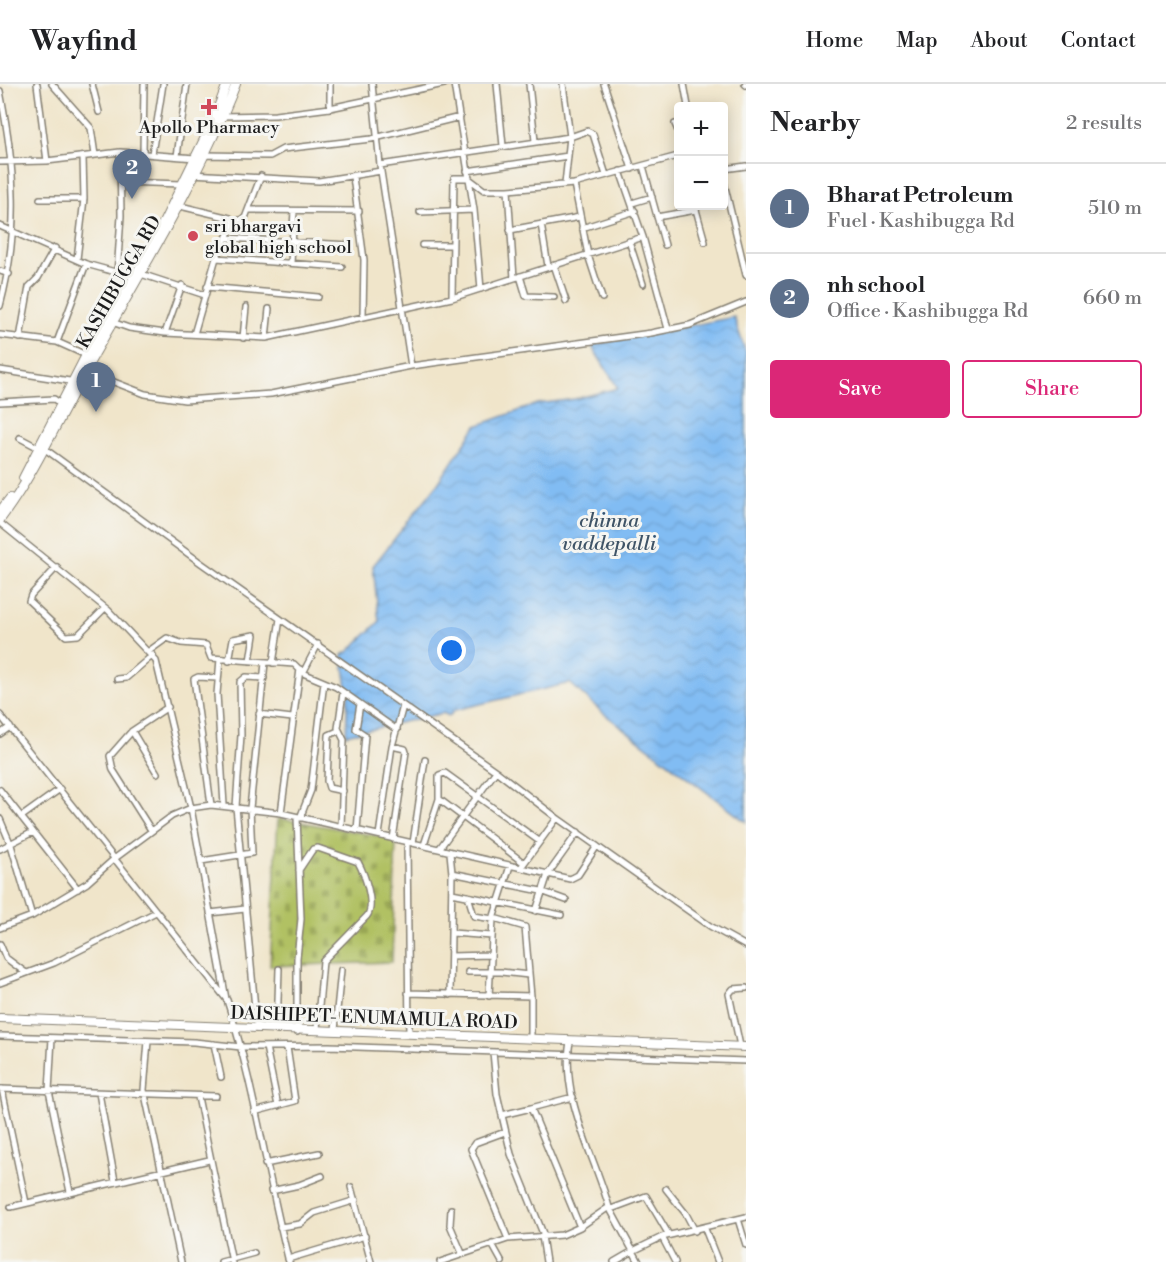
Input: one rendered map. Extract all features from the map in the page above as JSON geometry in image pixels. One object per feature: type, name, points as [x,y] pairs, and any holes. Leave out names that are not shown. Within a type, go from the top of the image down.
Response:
[{"type":"main road","name":"KASHIBUGGA RD","points":[[176,205],[182,184],[205,155],[220,115],[227,84]]},
{"type":"main road","name":"KASHIBUGGA RD","points":[[0,521],[17,498],[84,366],[138,276],[191,174],[195,158],[237,84]]},
{"type":"main road","name":"KASHIBUGGA RD","points":[[84,366],[86,355],[111,322]]},
{"type":"main road","name":"KASHIBUGGA RD","points":[[0,511],[18,488],[42,448]]},
{"type":"main road","name":"DAISHIPET- ENUMAMULA ROAD","points":[[0,1018],[235,1027],[297,1032],[317,1029],[570,1041],[658,1041],[743,1046]]},
{"type":"street","points":[[37,84],[47,161]]},
{"type":"street","points":[[52,84],[91,128],[95,155]]},
{"type":"street","points":[[92,84],[99,112]]},
{"type":"street","points":[[143,153],[144,84]]},
{"type":"street","points":[[152,154],[163,84]]},
{"type":"street","points":[[177,156],[187,84]]},
{"type":"street","points":[[330,84],[330,108]]},
{"type":"street","points":[[372,84],[381,168],[411,366]]},
{"type":"street","points":[[220,115],[275,115],[330,108],[444,84]]},
{"type":"street","points":[[454,84],[474,210],[481,289]]},
{"type":"street","points":[[497,84],[503,146]]},
{"type":"street","points":[[530,84],[535,141]]},
{"type":"street","points":[[563,84],[570,137],[565,184]]},
{"type":"street","points":[[604,84],[632,169]]},
{"type":"street","points":[[684,84],[687,102]]},
{"type":"street","points":[[0,91],[11,161],[14,232],[9,274],[0,306]]},
{"type":"street","points":[[0,162],[47,161],[120,152],[195,158],[205,155],[270,156],[283,149],[339,144],[378,137],[460,117]]},
{"type":"street","points":[[191,174],[261,176],[319,181],[353,177],[381,168],[465,151],[570,137],[591,131],[606,175]]},
{"type":"street","points":[[117,274],[120,152]]},
{"type":"street","points":[[452,298],[453,181],[457,177],[468,174],[568,156]]},
{"type":"street","points":[[77,259],[84,199],[83,157]]},
{"type":"street","points":[[468,174],[484,190],[508,190],[574,184],[674,157]]},
{"type":"street","points":[[644,166],[665,245]]},
{"type":"street","points":[[728,168],[746,166]]},
{"type":"street","points":[[620,171],[643,237],[668,329]]},
{"type":"street","points":[[234,222],[244,220],[250,210],[261,176]]},
{"type":"street","points":[[353,177],[364,260],[363,316]]},
{"type":"street","points":[[121,182],[182,184]]},
{"type":"street","points":[[574,184],[588,255],[602,298]]},
{"type":"street","points":[[508,190],[510,230],[517,277],[526,296],[554,297]]},
{"type":"street","points":[[632,203],[652,197]]},
{"type":"street","points":[[40,199],[84,199]]},
{"type":"street","points":[[728,203],[746,276]]},
{"type":"street","points":[[176,205],[230,218],[234,222]]},
{"type":"street","points":[[250,210],[359,211]]},
{"type":"street","points":[[420,212],[474,210]]},
{"type":"street","points":[[657,217],[687,210]]},
{"type":"street","points":[[696,210],[705,242]]},
{"type":"street","points":[[291,263],[294,211]]},
{"type":"street","points":[[582,228],[635,211]]},
{"type":"street","points":[[510,230],[580,217]]},
{"type":"street","points":[[194,334],[216,258],[234,222]]},
{"type":"street","points":[[541,224],[551,265],[566,301]]},
{"type":"street","points":[[0,226],[55,248],[86,264],[117,274],[182,285],[205,295]]},
{"type":"street","points":[[111,322],[129,328],[165,333],[266,338],[452,298],[643,237]]},
{"type":"street","points":[[226,238],[349,246]]},
{"type":"street","points":[[630,241],[643,284]]},
{"type":"street","points":[[422,245],[452,245]]},
{"type":"street","points":[[20,338],[28,287],[38,278],[55,248]]},
{"type":"street","points":[[216,258],[342,267]]},
{"type":"street","points":[[57,342],[86,264]]},
{"type":"street","points":[[0,271],[9,274]]},
{"type":"street","points":[[165,333],[182,285]]},
{"type":"street","points":[[207,287],[318,297]]},
{"type":"street","points":[[84,366],[145,394],[185,400],[271,394],[411,366],[690,325],[746,302]]},
{"type":"street","points":[[243,338],[246,307]]},
{"type":"street","points":[[266,338],[269,309]]},
{"type":"street","points":[[0,335],[57,342],[86,355]]},
{"type":"street","points":[[0,370],[77,382]]},
{"type":"street","points":[[0,402],[54,399],[63,406]]},
{"type":"street","points":[[20,438],[42,448],[496,771],[557,818],[710,926],[746,946]]},
{"type":"street","points":[[0,521],[105,608],[151,653],[168,707],[191,808],[227,1000],[241,1047],[271,1191],[289,1260],[365,1236]]},
{"type":"street","points":[[57,567],[29,598],[32,604],[66,636],[78,635],[105,608]]},
{"type":"street","points":[[273,663],[280,619]]},
{"type":"street","points":[[229,660],[233,639],[252,635],[255,639],[250,661]]},
{"type":"street","points":[[117,679],[126,678],[167,638],[181,643],[206,645],[209,647],[210,658],[294,664],[302,671],[343,693],[397,730]]},
{"type":"street","points":[[281,813],[292,718],[302,671],[318,644]]},
{"type":"street","points":[[220,659],[217,678],[224,805]]},
{"type":"street","points":[[201,861],[241,857],[252,853],[250,808],[265,663]]},
{"type":"street","points":[[211,805],[194,679],[198,677],[217,678]]},
{"type":"street","points":[[257,1029],[236,807],[241,735],[240,682],[246,677],[264,678]]},
{"type":"street","points":[[297,1032],[297,958],[302,919],[298,817],[311,790],[324,682]]},
{"type":"street","points":[[341,827],[344,740],[338,731],[343,693]]},
{"type":"street","points":[[357,830],[365,735],[356,728],[360,704]]},
{"type":"street","points":[[379,835],[392,746],[403,706]]},
{"type":"street","points":[[151,830],[109,760],[112,751],[132,731],[168,707]]},
{"type":"street","points":[[259,714],[292,718]]},
{"type":"street","points":[[0,715],[227,1000]]},
{"type":"street","points":[[0,734],[10,727]]},
{"type":"street","points":[[132,731],[157,773]]},
{"type":"street","points":[[338,731],[329,735],[327,781],[329,788],[343,791]]},
{"type":"street","points":[[392,746],[406,750],[393,839]]},
{"type":"street","points":[[409,1034],[410,843],[425,760]]},
{"type":"street","points":[[439,849],[496,771]]},
{"type":"street","points":[[424,845],[439,799],[441,772],[539,841]]},
{"type":"street","points":[[21,817],[60,789]]},
{"type":"street","points":[[0,790],[78,888]]},
{"type":"street","points":[[439,799],[523,865],[548,874],[574,878],[597,846]]},
{"type":"street","points":[[0,928],[33,915],[78,888],[151,830],[181,811],[211,805],[281,813],[510,866],[523,865]]},
{"type":"street","points":[[523,865],[557,818]]},
{"type":"street","points":[[0,819],[11,845],[33,915]]},
{"type":"street","points":[[0,849],[33,832]]},
{"type":"street","points":[[536,911],[548,874],[578,832]]},
{"type":"street","points":[[299,870],[313,849],[318,848],[358,862],[363,873],[370,908],[367,916],[323,961],[317,1029]]},
{"type":"street","points":[[450,853],[452,873],[450,995]]},
{"type":"street","points":[[489,996],[493,919],[510,866]]},
{"type":"street","points":[[452,873],[541,891],[566,900]]},
{"type":"street","points":[[452,893],[561,915]]},
{"type":"street","points":[[468,896],[474,916],[525,927],[531,996],[531,1039]]},
{"type":"street","points":[[210,913],[245,909]]},
{"type":"street","points":[[0,983],[26,974],[156,912]]},
{"type":"street","points":[[452,933],[492,936]]},
{"type":"street","points":[[0,944],[6,958],[26,974]]},
{"type":"street","points":[[451,956],[491,955]]},
{"type":"street","points":[[277,1031],[279,969]]},
{"type":"street","points":[[335,1030],[341,970]]},
{"type":"street","points":[[468,972],[529,975]]},
{"type":"street","points":[[743,1046],[729,994],[733,989],[746,988]]},
{"type":"street","points":[[408,993],[531,996]]},
{"type":"street","points":[[0,1036],[241,1047],[493,1052],[746,1061]]},
{"type":"street","points":[[52,1038],[49,1091],[70,1192]]},
{"type":"street","points":[[148,1041],[145,1095],[181,1262]]},
{"type":"street","points":[[570,1041],[568,1055],[573,1097],[610,1208],[639,1262]]},
{"type":"street","points":[[214,1044],[221,1077]]},
{"type":"street","points":[[266,1047],[278,1106]]},
{"type":"street","points":[[254,1112],[295,1100],[287,1047]]},
{"type":"street","points":[[493,1052],[505,1132],[511,1154],[543,1236],[546,1262]]},
{"type":"street","points":[[26,1203],[1,1089],[216,1096]]},
{"type":"street","points":[[99,1093],[115,1181]]},
{"type":"street","points":[[198,1097],[209,1160],[232,1261]]},
{"type":"street","points":[[502,1115],[573,1097]]},
{"type":"street","points":[[531,1108],[580,1227]]},
{"type":"street","points":[[505,1132],[475,1143],[471,1149],[508,1239]]},
{"type":"street","points":[[265,1164],[319,1153]]},
{"type":"street","points":[[11,1206],[209,1160]]},
{"type":"street","points":[[271,1191],[299,1185],[322,1176]]},
{"type":"street","points":[[351,1187],[371,1262]]},
{"type":"street","points":[[666,1189],[686,1214],[695,1231]]},
{"type":"street","points":[[440,1262],[508,1239],[562,1235],[580,1227],[610,1208],[646,1196],[669,1235]]},
{"type":"street","points":[[280,1227],[300,1224],[314,1213],[356,1200]]},
{"type":"street","points":[[451,1209],[450,1225],[462,1253]]},
{"type":"street","points":[[618,1261],[662,1237],[705,1229],[746,1217]]},
{"type":"street","points":[[738,1219],[746,1245]]},
{"type":"street","points":[[705,1229],[718,1262]]},
{"type":"street","points":[[662,1237],[675,1262]]},
{"type":"street","points":[[492,1244],[502,1262]]},
{"type":"street","points":[[221,1262],[232,1261],[254,1253]]},
{"type":"green space","points":[[278,818],[396,839],[392,962],[270,966]]},
{"type":"water","name":"chinna vaddepalli","points":[[734,317],[746,353],[746,822],[603,713],[570,683],[455,710],[449,716],[443,713],[346,735],[348,694],[342,655],[379,622],[373,566],[437,485],[476,426],[538,404],[575,399],[618,388],[591,345]]},
{"type":"place","name":"Apollo Pharmacy","points":[[209,107]]},
{"type":"place","name":"nh school","points":[[132,199]]},
{"type":"place","name":"sri bhargavi global high school","points":[[193,236]]},
{"type":"place","name":"Bharat Petroleum","points":[[96,412]]}]
